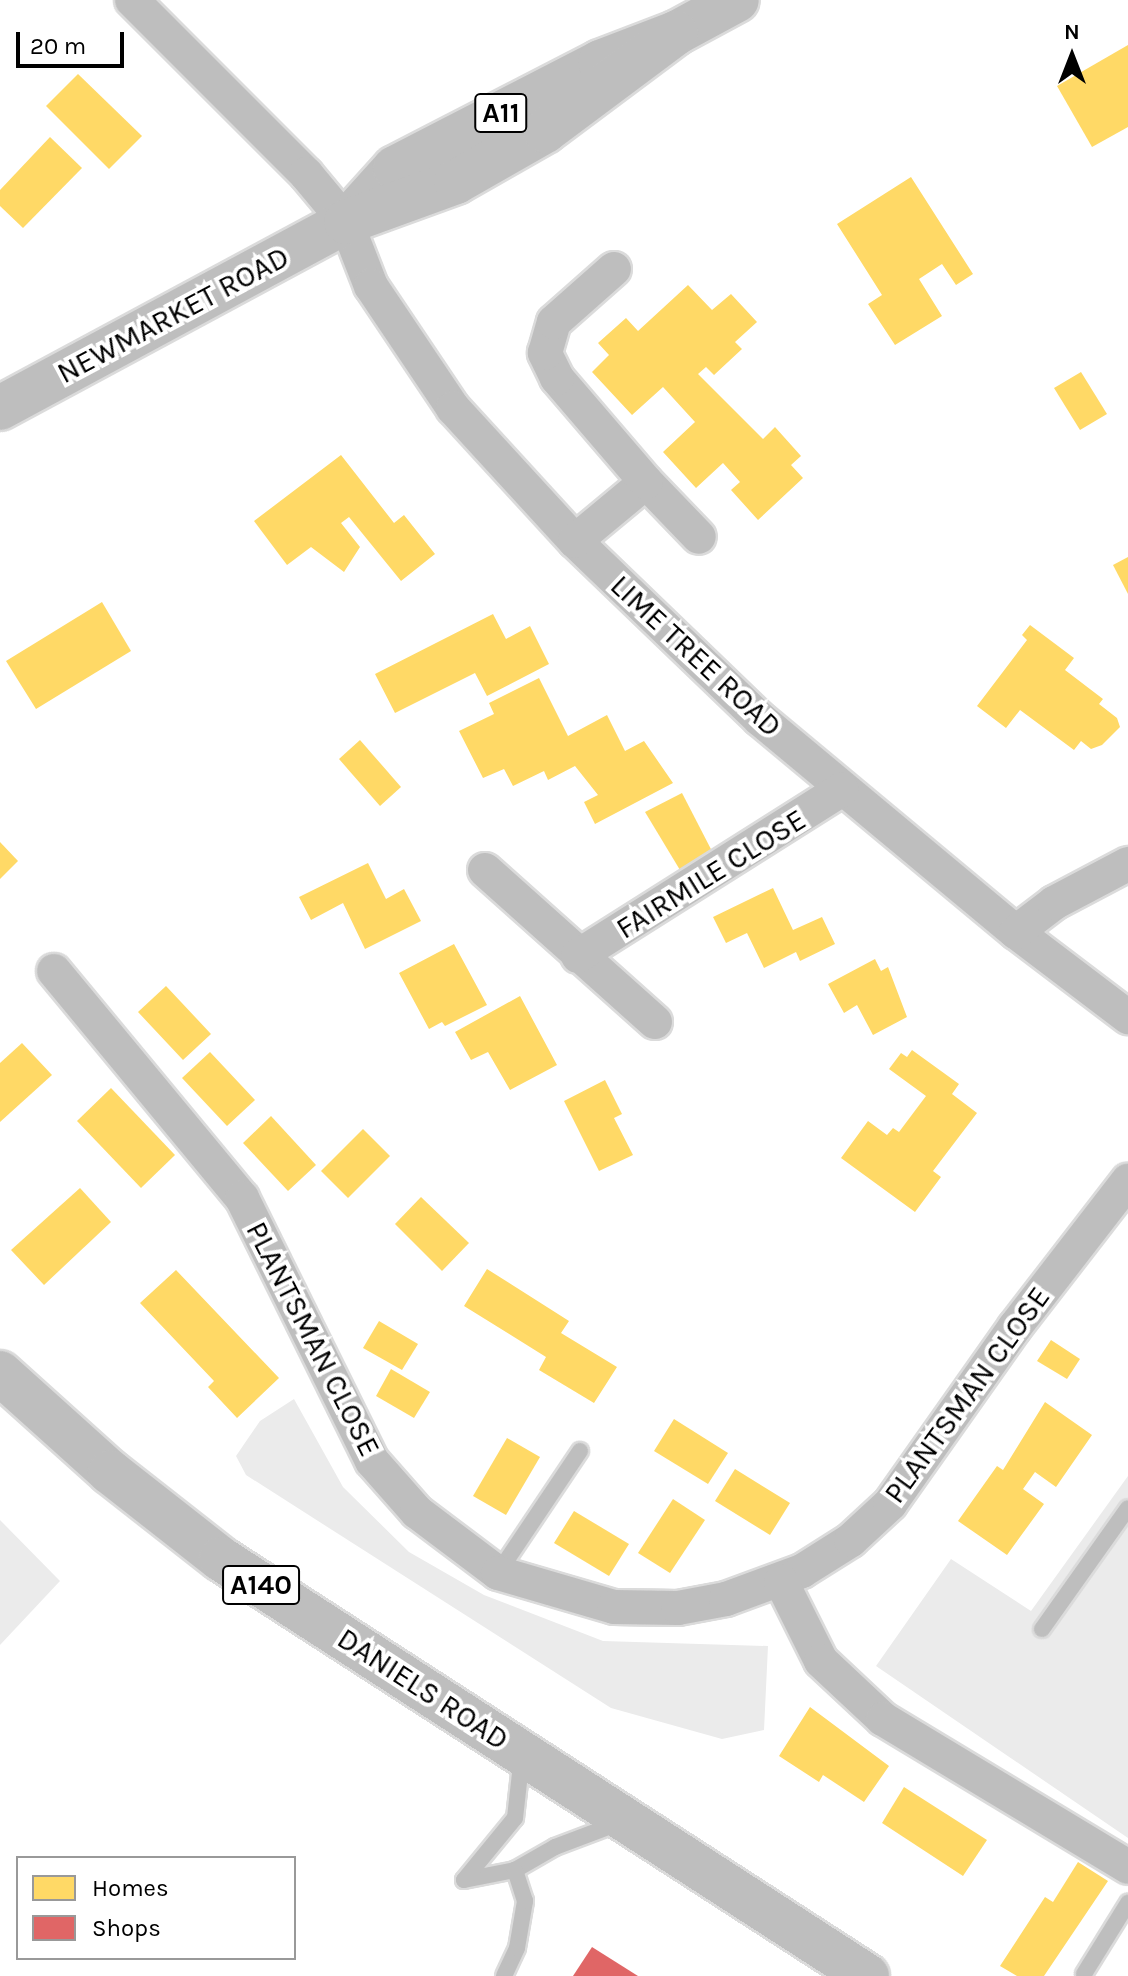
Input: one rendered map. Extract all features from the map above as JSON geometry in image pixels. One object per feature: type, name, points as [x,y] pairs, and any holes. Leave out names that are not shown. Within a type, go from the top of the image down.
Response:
[{"type":"main road","name":"NEWMARKET ROAD","points":[[0,408],[346,222],[395,168],[600,62],[676,33],[737,0]]},
{"type":"main road","name":"DANIELS ROAD","points":[[0,1373],[110,1472],[221,1559],[867,1976]]},
{"type":"street","name":"LIME TREE ROAD","points":[[132,0],[306,174],[346,222],[371,286],[453,408],[575,541],[760,719],[1016,932],[1128,1017]]},
{"type":"street","points":[[614,269],[554,322],[545,353],[557,378],[646,482],[699,537]]},
{"type":"street","points":[[575,541],[646,482]]},
{"type":"street","name":"FAIRMILE CLOSE","points":[[578,956],[842,789]]},
{"type":"street","points":[[1016,932],[1054,903],[1128,864]]},
{"type":"street","name":"FAIRMILE CLOSE","points":[[485,870],[655,1022]]},
{"type":"street","name":"PLANTSMAN CLOSE","points":[[54,971],[242,1198],[372,1461],[417,1512],[498,1573],[614,1607],[678,1608],[781,1581],[851,1540],[890,1504],[1015,1327],[1128,1181]]},
{"type":"street","points":[[781,1581],[821,1661],[883,1719],[1128,1867]]},
{"type":"lane","points":[[498,1573],[580,1451]]},
{"type":"lane","points":[[1042,1629],[1128,1508]]},
{"type":"lane","points":[[522,1753],[515,1818],[464,1880],[515,1870],[555,1847],[624,1821]]},
{"type":"lane","points":[[504,1976],[517,1948],[525,1901],[515,1870]]},
{"type":"lane","points":[[1084,1974],[1128,1903]]},
{"type":"shaded area","points":[[294,1399],[343,1487],[409,1552],[484,1595],[603,1641],[768,1646],[764,1730],[722,1739],[611,1708],[246,1475],[236,1456],[260,1421]]},
{"type":"shaded area","points":[[1128,1476],[1128,1838],[876,1666],[951,1559],[1031,1611]]},
{"type":"shaded area","points":[[0,1520],[60,1581],[0,1645]]},
{"type":"building: Homes","points":[[1128,45],[1128,127],[1092,147],[1057,86]]},
{"type":"building: Homes","points":[[78,74],[142,136],[109,169],[46,106]]},
{"type":"building: Homes","points":[[50,137],[82,168],[23,228],[0,206],[0,190]]},
{"type":"building: Homes","points":[[911,177],[973,274],[956,285],[942,264],[919,279],[942,316],[895,345],[868,304],[882,295],[837,224]]},
{"type":"building: Homes","points":[[688,285],[712,310],[731,294],[757,322],[735,342],[742,349],[714,375],[706,367],[698,374],[763,439],[775,427],[801,456],[791,465],[803,478],[758,520],[731,490],[740,482],[723,463],[696,488],[663,452],[695,422],[663,387],[632,415],[592,372],[609,355],[598,343],[626,318],[638,331]]},
{"type":"building: Homes","points":[[1081,372],[1107,414],[1080,430],[1054,388]]},
{"type":"building: Homes","points":[[341,455],[394,523],[404,515],[435,554],[401,581],[349,517],[341,523],[360,547],[344,572],[311,547],[287,565],[254,521]]},
{"type":"building: Homes","points":[[1128,557],[1128,594],[1113,565]]},
{"type":"building: Homes","points":[[102,602],[131,651],[36,709],[6,661]]},
{"type":"building: Homes","points":[[493,614],[506,639],[530,626],[549,664],[487,696],[475,673],[395,713],[375,674]]},
{"type":"building: Homes","points":[[1030,625],[1074,658],[1065,670],[1103,699],[1099,704],[1117,718],[1120,727],[1102,745],[1091,749],[1081,741],[1074,750],[1020,710],[1006,728],[977,706],[1027,640],[1022,635]]},
{"type":"building: Homes","points":[[539,678],[568,736],[607,715],[625,751],[644,741],[673,783],[595,824],[584,802],[598,795],[575,766],[548,780],[544,771],[513,786],[504,769],[483,778],[459,731],[494,714],[489,703]]},
{"type":"building: Homes","points":[[360,740],[401,787],[380,806],[339,759]]},
{"type":"building: Homes","points":[[682,793],[715,857],[683,875],[645,812]]},
{"type":"building: Homes","points":[[0,842],[18,861],[0,879]]},
{"type":"building: Homes","points":[[368,863],[386,899],[404,889],[421,921],[365,949],[343,903],[311,920],[299,897]]},
{"type":"building: Homes","points":[[773,888],[793,930],[822,917],[835,944],[800,961],[796,952],[764,968],[747,933],[726,943],[713,917]]},
{"type":"building: Homes","points":[[454,944],[487,1005],[445,1026],[442,1022],[429,1029],[399,973]]},
{"type":"building: Homes","points":[[875,959],[881,971],[888,967],[907,1017],[873,1035],[857,1005],[844,1013],[828,984]]},
{"type":"building: Homes","points":[[166,986],[211,1034],[183,1060],[138,1012]]},
{"type":"building: Homes","points":[[520,996],[557,1065],[510,1090],[488,1052],[471,1060],[455,1032]]},
{"type":"building: Homes","points":[[22,1043],[52,1075],[0,1122],[0,1063]]},
{"type":"building: Homes","points":[[912,1050],[959,1084],[952,1094],[977,1113],[933,1171],[941,1177],[915,1212],[841,1158],[868,1121],[887,1135],[893,1128],[899,1132],[926,1096],[889,1069],[901,1053],[907,1057]]},
{"type":"building: Homes","points":[[210,1052],[255,1100],[227,1126],[182,1078]]},
{"type":"building: Homes","points":[[605,1080],[622,1114],[614,1118],[633,1155],[599,1171],[564,1101]]},
{"type":"building: Homes","points":[[111,1088],[175,1155],[141,1188],[77,1121]]},
{"type":"building: Homes","points":[[271,1116],[316,1165],[288,1191],[243,1143]]},
{"type":"building: Homes","points":[[363,1129],[390,1156],[348,1198],[321,1171]]},
{"type":"building: Homes","points":[[80,1188],[111,1222],[44,1285],[11,1250]]},
{"type":"building: Homes","points":[[421,1197],[469,1243],[442,1271],[395,1224]]},
{"type":"building: Homes","points":[[487,1269],[569,1321],[561,1333],[617,1367],[594,1403],[539,1370],[546,1357],[464,1306]]},
{"type":"building: Homes","points":[[176,1270],[279,1378],[237,1418],[208,1387],[214,1381],[140,1303]]},
{"type":"building: Homes","points":[[379,1321],[418,1344],[402,1370],[363,1348]]},
{"type":"building: Homes","points":[[1051,1340],[1080,1359],[1067,1379],[1037,1361]]},
{"type":"building: Homes","points":[[391,1369],[430,1392],[414,1418],[376,1396]]},
{"type":"building: Homes","points":[[1045,1402],[1092,1435],[1056,1487],[1035,1472],[1023,1489],[1044,1504],[1007,1555],[958,1521],[997,1466],[1003,1470]]},
{"type":"building: Homes","points":[[674,1419],[728,1453],[708,1484],[654,1451]]},
{"type":"building: Homes","points":[[507,1438],[540,1457],[506,1515],[473,1496]]},
{"type":"building: Homes","points":[[735,1469],[790,1503],[770,1535],[715,1501]]},
{"type":"building: Homes","points":[[673,1499],[705,1520],[670,1573],[638,1553]]},
{"type":"building: Homes","points":[[574,1511],[629,1544],[609,1576],[554,1543]]},
{"type":"building: Homes","points":[[810,1707],[889,1766],[864,1802],[823,1775],[819,1782],[779,1756]]},
{"type":"building: Homes","points":[[904,1787],[987,1840],[963,1876],[882,1823]]},
{"type":"building: Homes","points":[[1078,1862],[1108,1881],[1044,1976],[1017,1976],[1000,1966],[1045,1897],[1053,1902]]},
{"type":"building: Shops","points":[[592,1947],[638,1976],[573,1976]]}]
